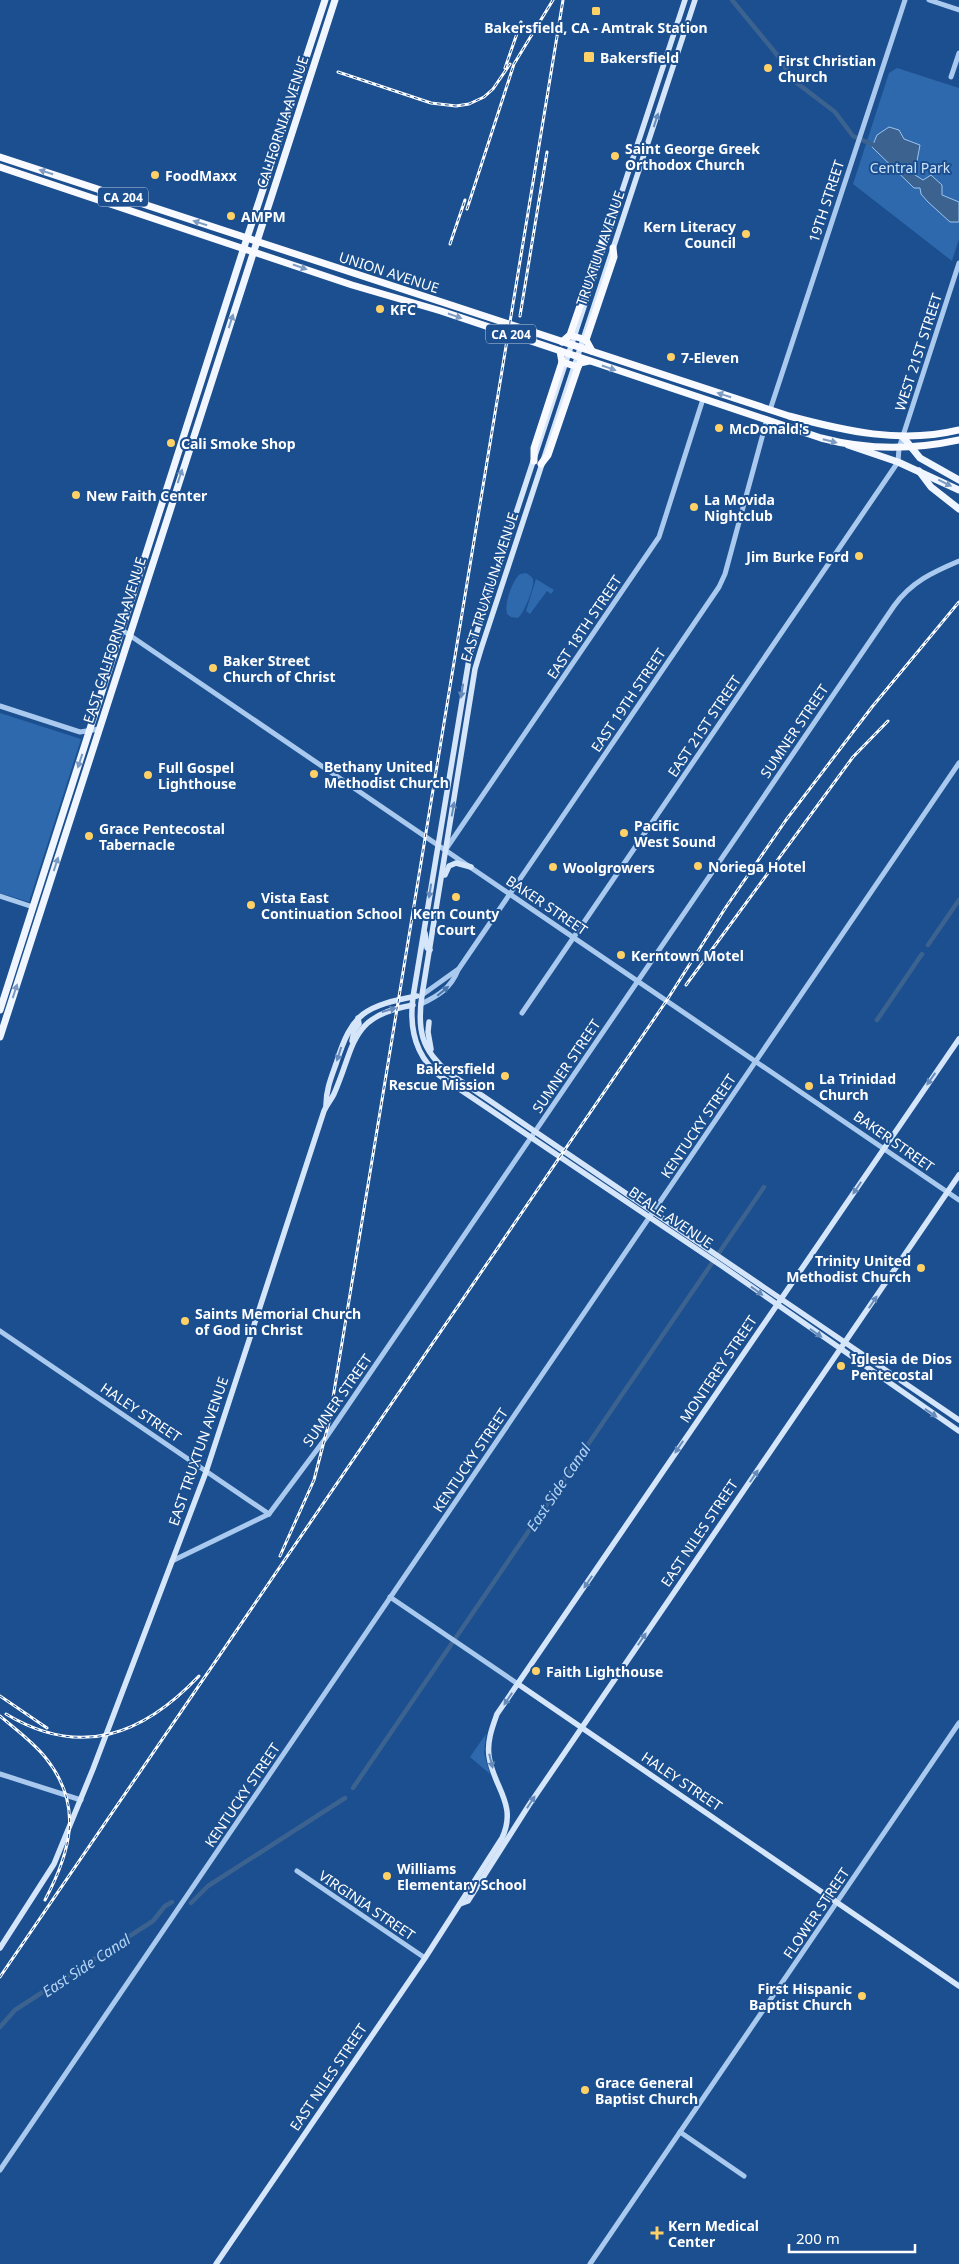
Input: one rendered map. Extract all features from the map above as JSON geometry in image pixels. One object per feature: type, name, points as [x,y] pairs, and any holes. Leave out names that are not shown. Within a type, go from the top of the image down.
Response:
[{"type":"highway","name":"UNION AVENUE","points":[[0,157],[770,410]]},
{"type":"highway","name":"UNION AVENUE","points":[[0,168],[767,419]]},
{"type":"highway","points":[[562,342],[570,335],[600,245],[615,212]]},
{"type":"highway","points":[[586,340],[614,257],[613,248]]},
{"type":"highway","points":[[570,335],[586,340],[592,351]]},
{"type":"highway","points":[[560,351],[562,362],[534,448],[538,462],[548,455],[580,363],[589,361]]},
{"type":"highway","points":[[562,362],[578,367]]},
{"type":"highway","name":"CA 204","points":[[770,410],[854,433],[902,436],[959,430]]},
{"type":"highway","name":"CA 204","points":[[767,419],[820,438],[848,445],[899,448],[959,440]]},
{"type":"main road","name":"CALIFORNIA AVENUE","points":[[254,252],[335,0]]},
{"type":"main road","name":"TRUXTUN AVENUE","points":[[581,331],[615,212],[685,0]]},
{"type":"main road","name":"TRUXTUN AVENUE","points":[[581,331],[613,248],[695,0]]},
{"type":"main road","name":"CALIFORNIA AVENUE","points":[[244,248],[324,4]]},
{"type":"main road","points":[[324,4],[327,11],[324,24],[325,31]]},
{"type":"main road","points":[[306,59],[307,67],[302,87],[306,90]]},
{"type":"main road","points":[[613,248],[611,240],[616,220],[615,212]]},
{"type":"main road","name":"EAST CALIFORNIA AVENUE","points":[[0,1010],[244,248]]},
{"type":"main road","name":"EAST CALIFORNIA AVENUE","points":[[0,1037],[202,407],[254,252]]},
{"type":"main road","points":[[219,326],[222,333],[216,354],[219,357]]},
{"type":"main road","name":"EAST TRUXTUN AVENUE","points":[[413,997],[437,843],[470,654],[503,554],[538,462],[581,331]]},
{"type":"main road","name":"EAST TRUXTUN AVENUE","points":[[0,1948],[54,1864],[81,1800],[206,1472],[326,1105],[326,1093],[348,1030],[358,1018],[372,1007],[422,995],[475,670],[531,495],[544,434],[568,371]]},
{"type":"main road","points":[[202,407],[206,379],[204,375]]},
{"type":"main road","points":[[189,448],[187,443],[191,415]]},
{"type":"main road","points":[[902,436],[920,458],[959,480]]},
{"type":"main road","points":[[848,445],[898,462],[959,490]]},
{"type":"main road","points":[[919,471],[931,487],[959,509]]},
{"type":"main road","points":[[162,532],[165,505],[163,502]]},
{"type":"main road","points":[[503,554],[511,556]]},
{"type":"main road","points":[[440,889],[446,871],[452,864],[460,862],[471,867]]},
{"type":"main road","points":[[424,923],[426,943],[430,950]]},
{"type":"main road","name":"BEALE AVENUE","points":[[422,995],[420,1029],[434,1058],[449,1073],[506,1116],[660,1221],[846,1342],[959,1420]]},
{"type":"main road","name":"BEALE AVENUE","points":[[413,997],[411,1018],[414,1036],[428,1064],[440,1076],[506,1116]]},
{"type":"main road","name":"EAST TRUXTUN AVENUE","points":[[326,1105],[334,1096],[351,1045],[365,1024],[378,1014],[421,1004]]},
{"type":"main road","points":[[351,1045],[354,1031],[359,1024],[358,1018]]},
{"type":"main road","points":[[429,1022],[430,1043],[434,1058]]},
{"type":"main road","name":"MONTEREY STREET","points":[[497,1714],[959,1039]]},
{"type":"main road","name":"EAST NILES STREET","points":[[460,1904],[468,1901],[582,1728],[959,1175]]},
{"type":"main road","name":"BEALE AVENUE","points":[[660,1221],[776,1305],[959,1432]]},
{"type":"main road","points":[[779,1290],[784,1290],[791,1284]]},
{"type":"main road","points":[[766,1321],[769,1314],[767,1308]]},
{"type":"main road","name":"HALEY STREET","points":[[518,1684],[959,1986]]},
{"type":"main road","name":"EAST NILES STREET","points":[[216,2264],[425,1958],[502,1838],[506,1826],[506,1802],[489,1754],[489,1737],[497,1714]]},
{"type":"street","name":"19TH STREET","points":[[770,410],[905,0]]},
{"type":"street","points":[[929,0],[959,10]]},
{"type":"street","points":[[951,76],[959,53]]},
{"type":"street","name":"WEST 21ST STREET","points":[[899,448],[959,263]]},
{"type":"street","name":"EAST 18TH STREET","points":[[446,850],[659,537],[703,399]]},
{"type":"street","name":"EAST 19TH STREET","points":[[421,1004],[447,989],[722,581],[767,419]]},
{"type":"street","points":[[898,462],[899,448]]},
{"type":"street","name":"EAST 21ST STREET","points":[[522,1014],[898,462]]},
{"type":"street","name":"SUMNER STREET","points":[[172,1561],[269,1514],[325,1438],[894,606],[907,590],[922,578],[959,561]]},
{"type":"street","name":"BAKER STREET","points":[[122,630],[959,1200]]},
{"type":"street","points":[[0,706],[80,732],[99,729]]},
{"type":"street","name":"KENTUCKY STREET","points":[[0,2170],[959,763]]},
{"type":"street","points":[[0,896],[33,906]]},
{"type":"street","name":"EAST 19TH STREET","points":[[422,995],[458,970]]},
{"type":"street","name":"HALEY STREET","points":[[0,1330],[269,1514]]},
{"type":"street","name":"HALEY STREET","points":[[390,1597],[518,1684]]},
{"type":"street","name":"FLOWER STREET","points":[[590,2264],[959,1723]]},
{"type":"street","points":[[0,1774],[81,1800]]},
{"type":"street","name":"VIRGINIA STREET","points":[[297,1871],[425,1958]]},
{"type":"street","points":[[680,2132],[744,2176]]},
{"type":"green space","name":"Central Park","points":[[897,68],[959,88],[959,239],[952,261],[853,184],[889,73]]},
{"type":"green space","points":[[526,573],[533,579],[531,593],[526,606],[518,618],[511,617],[507,614],[506,610],[509,593],[517,577],[520,574]]},
{"type":"green space","points":[[536,579],[554,590],[551,594],[547,591],[530,614],[526,611]]},
{"type":"green space","points":[[0,713],[81,739],[29,902],[0,893]]},
{"type":"green space","points":[[486,1734],[484,1753],[490,1774],[470,1757]]},
{"type":"shaded area","points":[[889,127],[899,130],[904,139],[920,145],[917,161],[911,167],[912,173],[923,180],[931,175],[942,185],[942,195],[959,202],[959,222],[950,222],[928,202],[921,194],[920,188],[914,188],[872,147],[877,135]]},
{"type":"waterway","points":[[732,0],[778,56],[793,80],[835,112],[853,136],[878,147]]},
{"type":"waterway","name":"East Side Canal","points":[[928,945],[959,900]]},
{"type":"waterway","name":"East Side Canal","points":[[877,1020],[922,954]]},
{"type":"waterway","name":"East Side Canal","points":[[353,1788],[764,1187]]},
{"type":"waterway","name":"East Side Canal","points":[[191,1903],[208,1886],[345,1798]]},
{"type":"waterway","name":"East Side Canal","points":[[0,2027],[15,2010],[153,1921],[165,1906],[172,1902]]},
{"type":"railway","points":[[467,209],[514,64],[553,0]]},
{"type":"railway","points":[[280,1556],[314,1480],[329,1422],[563,0]]},
{"type":"railway","points":[[505,68],[521,22]]},
{"type":"railway","points":[[338,72],[431,103],[456,106],[469,104],[484,97],[493,89],[510,64]]},
{"type":"railway","points":[[520,316],[547,152]]},
{"type":"railway","points":[[450,244],[465,200]]},
{"type":"railway","points":[[0,1977],[667,1000],[726,907],[786,820],[872,707],[959,602]]},
{"type":"railway","points":[[686,985],[853,757],[888,721]]},
{"type":"railway","points":[[6,1714],[34,1728],[60,1735],[85,1737],[110,1734],[133,1726],[156,1713],[199,1676]]},
{"type":"railway","points":[[0,1696],[47,1728]]},
{"type":"railway","points":[[0,1716],[40,1751],[57,1775],[65,1793],[69,1810],[67,1846],[54,1882],[45,1900]]},
{"type":"place","name":"Bakersfield, CA - Amtrak Station","points":[[596,11]]},
{"type":"place","name":"Bakersfield","points":[[589,57]]},
{"type":"place","name":"First Christian Church","points":[[768,68]]},
{"type":"place","name":"Saint George Greek Orthodox Church","points":[[615,156]]},
{"type":"place","name":"FoodMaxx","points":[[155,175]]},
{"type":"place","name":"AMPM","points":[[231,216]]},
{"type":"place","name":"Kern Literacy Council","points":[[746,234]]},
{"type":"place","name":"KFC","points":[[380,309]]},
{"type":"place","name":"7-Eleven","points":[[671,357]]},
{"type":"place","name":"McDonald's","points":[[719,428]]},
{"type":"place","name":"Cali Smoke Shop","points":[[171,443]]},
{"type":"place","name":"New Faith Center","points":[[76,495]]},
{"type":"place","name":"La Movida Nightclub","points":[[694,507]]},
{"type":"place","name":"Jim Burke Ford","points":[[859,556]]},
{"type":"place","name":"Baker Street Church of Christ","points":[[213,668]]},
{"type":"place","name":"Bethany United Methodist Church","points":[[314,774]]},
{"type":"place","name":"Full Gospel Lighthouse","points":[[148,775]]},
{"type":"place","name":"Pacific West Sound","points":[[624,833]]},
{"type":"place","name":"Grace Pentecostal Tabernacle","points":[[89,836]]},
{"type":"place","name":"Noriega Hotel","points":[[698,866]]},
{"type":"place","name":"Woolgrowers","points":[[553,867]]},
{"type":"place","name":"Kern County Court","points":[[456,897]]},
{"type":"place","name":"Vista East Continuation School","points":[[251,905]]},
{"type":"place","name":"Kerntown Motel","points":[[621,955]]},
{"type":"place","name":"Bakersfield Rescue Mission","points":[[505,1076]]},
{"type":"place","name":"La Trinidad Church","points":[[809,1086]]},
{"type":"place","name":"Trinity United Methodist Church","points":[[921,1268]]},
{"type":"place","name":"Saints Memorial Church of God in Christ","points":[[185,1321]]},
{"type":"place","name":"Iglesia de Dios Pentecostal","points":[[841,1366]]},
{"type":"place","name":"Faith Lighthouse","points":[[536,1671]]},
{"type":"place","name":"Williams Elementary School","points":[[387,1876]]},
{"type":"place","name":"First Hispanic Baptist Church","points":[[862,1996]]},
{"type":"place","name":"Grace General Baptist Church","points":[[585,2090]]},
{"type":"place","name":"Kern Medical Center","points":[[657,2233]]}]
